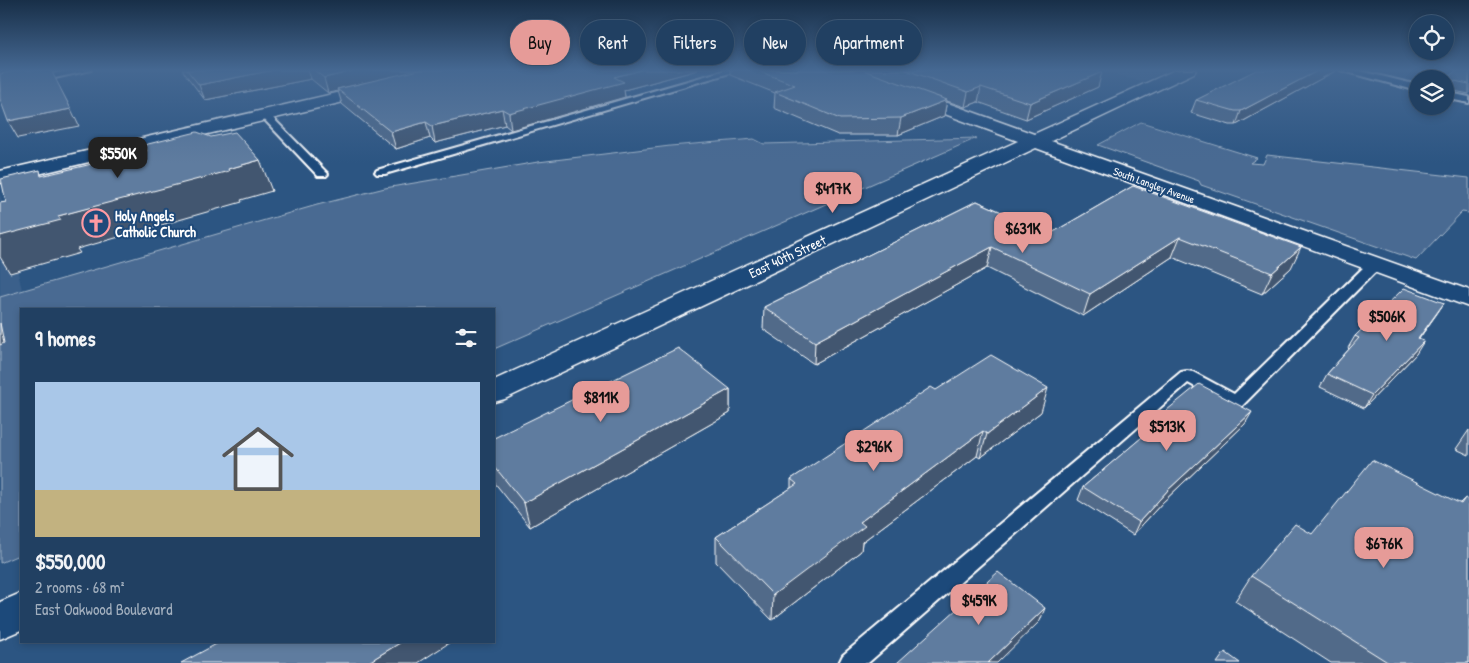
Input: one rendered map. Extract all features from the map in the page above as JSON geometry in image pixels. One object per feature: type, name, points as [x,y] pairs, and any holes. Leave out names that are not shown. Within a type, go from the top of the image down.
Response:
[{"type":"street","points":[[0,177],[325,101]]},
{"type":"street","name":"South Langley Avenue","points":[[925,101],[1469,299]]},
{"type":"street","name":"East 40th Street","points":[[495,392],[1122,101]]},
{"type":"street","points":[[0,621],[20,611]]},
{"type":"lane","points":[[382,172],[629,101]]},
{"type":"lane","points":[[264,115],[322,174]]},
{"type":"lane","points":[[851,663],[1187,376],[1236,402],[1375,264]]},
{"type":"shaded area","points":[[1141,122],[1257,158],[1250,163],[1263,164],[1267,155],[1469,178],[1469,213],[1462,212],[1416,260],[1201,185],[1199,181],[1098,145]]},
{"type":"shaded area","points":[[977,138],[495,349],[495,308],[20,308],[20,554],[0,563],[0,297],[317,205],[385,188],[538,162],[670,146],[754,139],[764,144]]},
{"type":"shaded area","points":[[0,194],[22,290],[0,297]]},
{"type":"building","points":[[1,101],[67,101],[71,109],[8,121]]},
{"type":"building","points":[[352,101],[554,101],[509,113],[502,109],[432,126],[426,122],[391,132]]},
{"type":"building","points":[[797,101],[945,101],[901,118],[840,119]]},
{"type":"building","points":[[1199,101],[1260,101],[1241,111]]},
{"type":"building","points":[[197,132],[211,137],[235,132],[260,160],[228,169],[229,171],[58,216],[61,220],[0,236],[0,203],[6,202],[1,179],[40,170],[41,176],[147,151],[144,145]]},
{"type":"building","points":[[1133,186],[1301,247],[1272,273],[1180,237],[1090,294],[992,247],[815,342],[764,307],[977,201],[1050,234]]},
{"type":"building","points":[[1404,288],[1444,303],[1418,339],[1424,341],[1372,395],[1327,374],[1359,338],[1355,336]]},
{"type":"building","points":[[678,348],[730,389],[524,503],[495,467],[495,438]]},
{"type":"building","points":[[991,355],[1048,388],[987,434],[983,431],[860,522],[865,526],[773,595],[716,537],[797,484],[791,479],[931,387],[936,390]]},
{"type":"building","points":[[1199,384],[1252,412],[1168,490],[1139,522],[1083,487],[1161,421],[1156,419]]},
{"type":"building","points":[[1372,460],[1461,504],[1465,498],[1469,500],[1469,663],[1389,663],[1251,576],[1295,524],[1312,534]]},
{"type":"building","points":[[998,572],[1045,608],[988,663],[897,663]]},
{"type":"building","points":[[218,643],[400,643],[367,663],[181,663]]},
{"type":"building","points":[[1225,652],[1240,663],[1217,663]]},
{"type":"place","name":"Holy Angels Catholic Church","points":[[96,223]]}]
